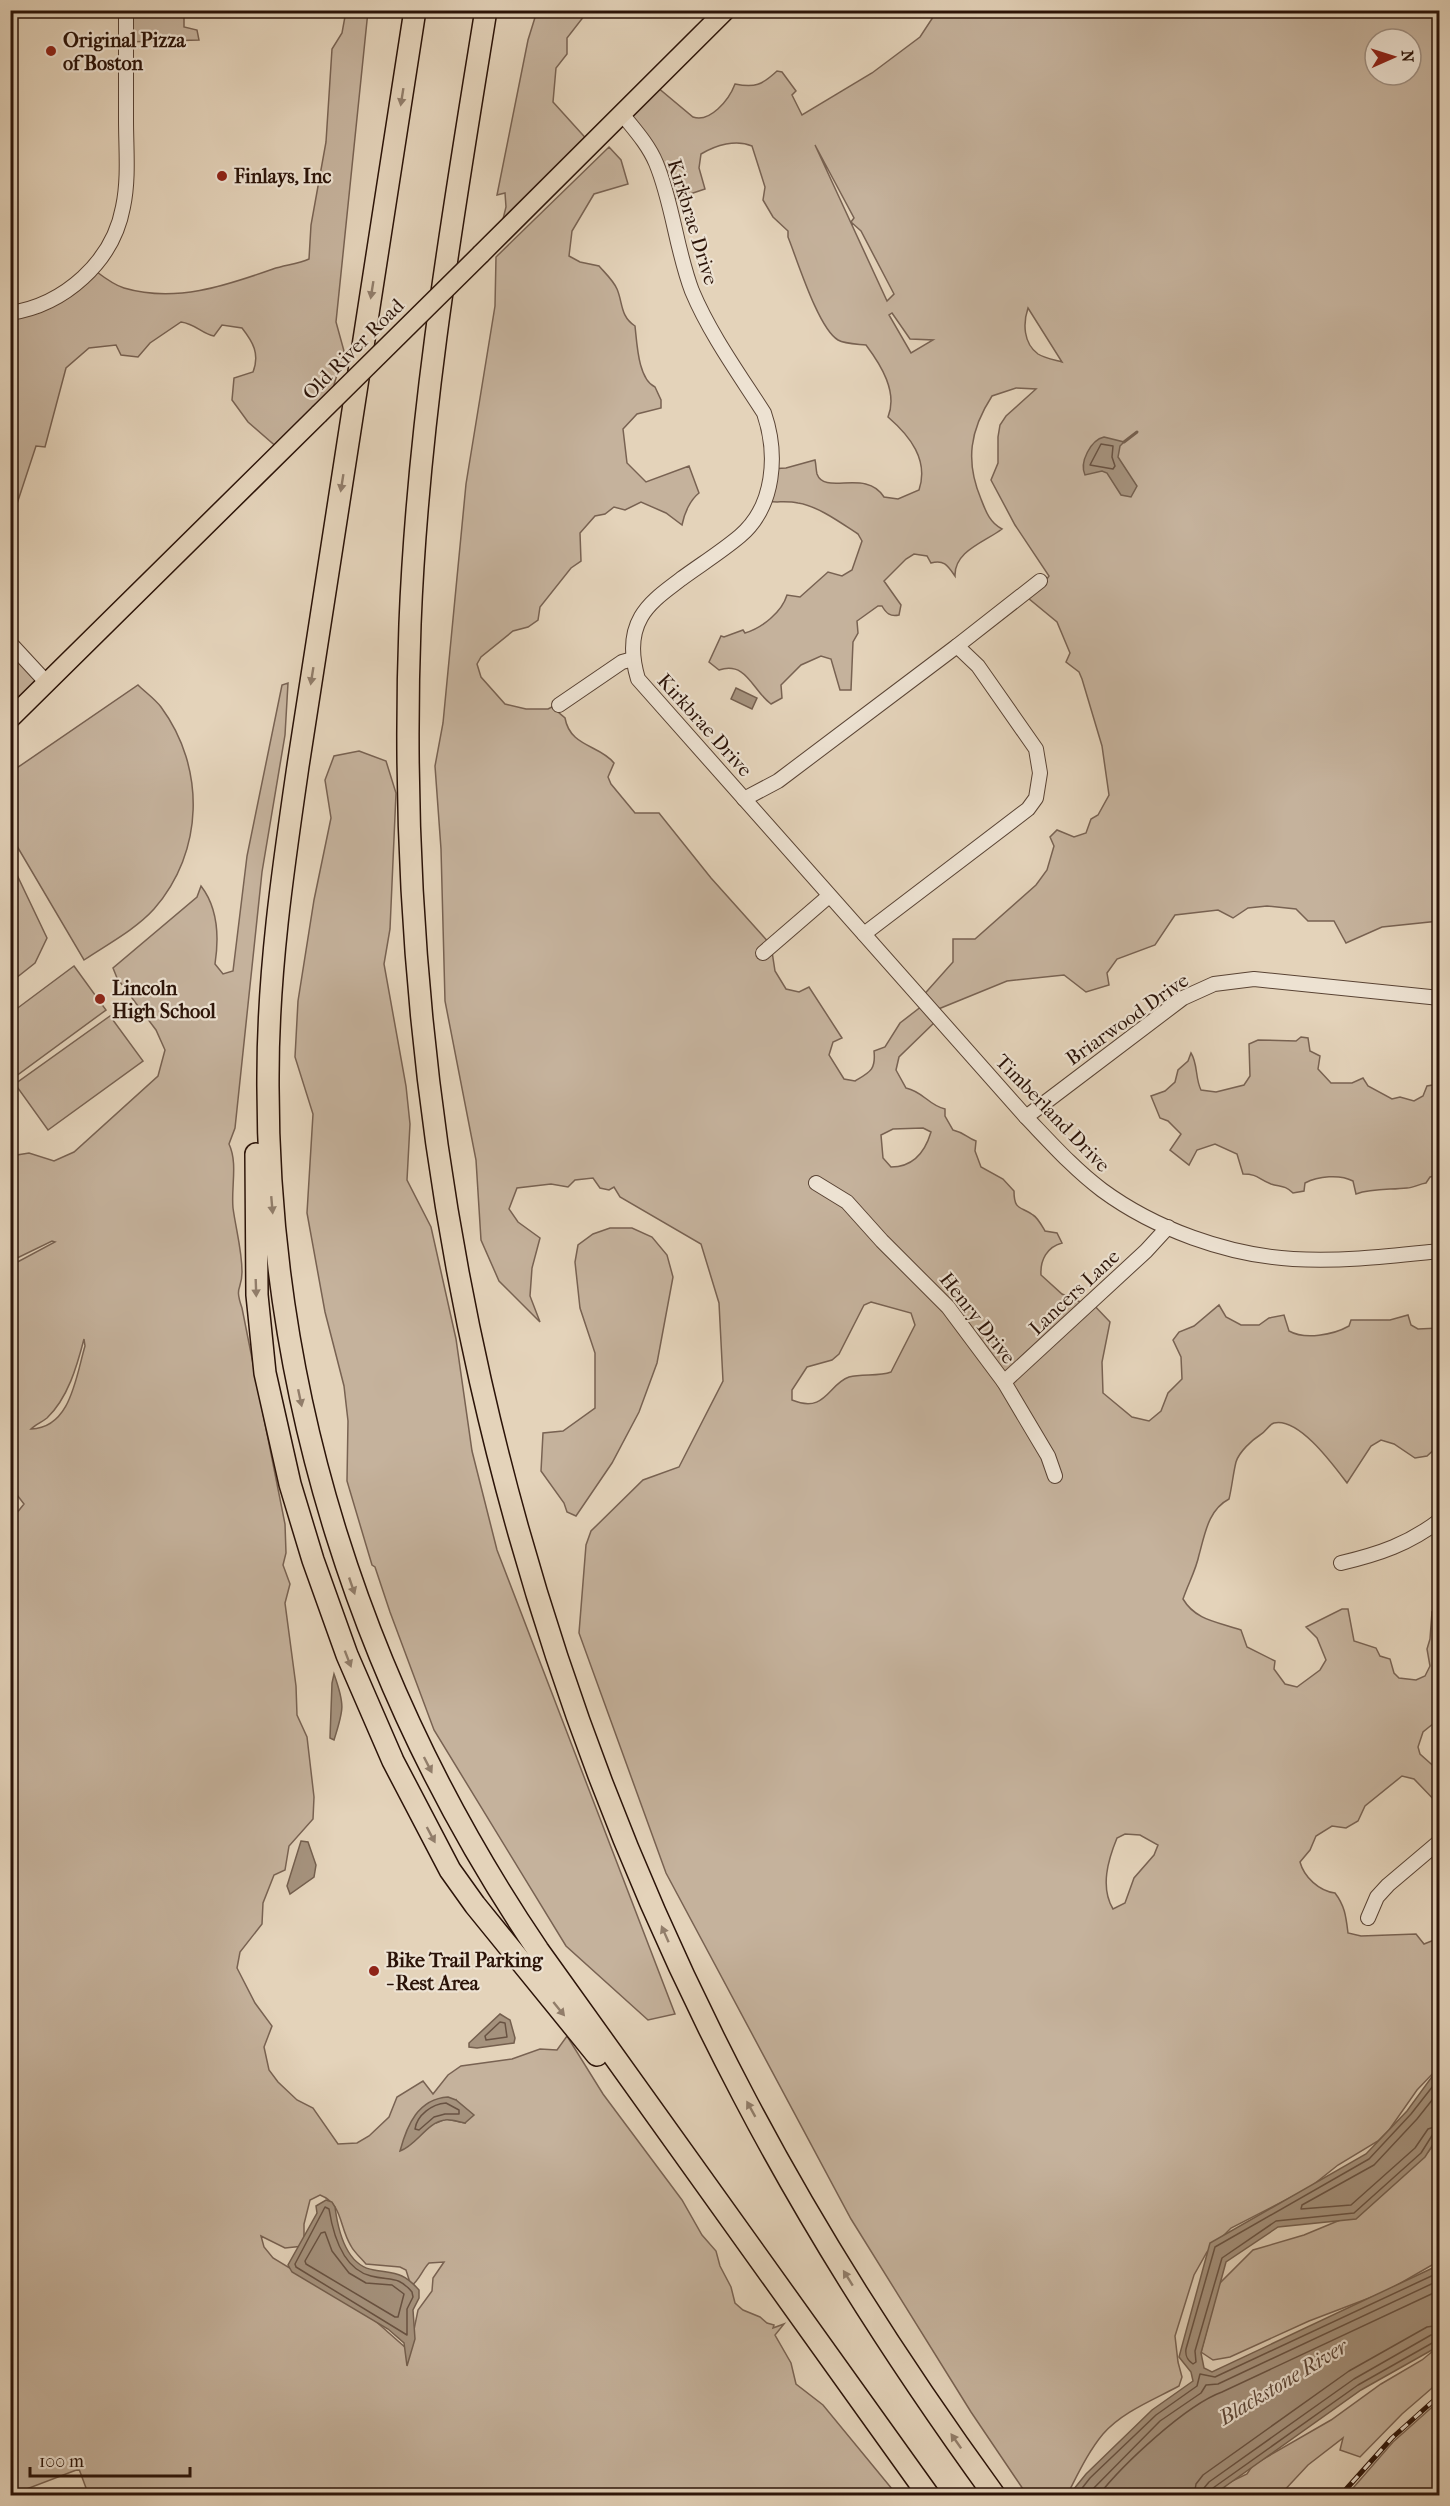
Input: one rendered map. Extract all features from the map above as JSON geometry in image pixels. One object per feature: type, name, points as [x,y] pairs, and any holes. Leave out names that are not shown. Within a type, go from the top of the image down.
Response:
[{"type":"highway","points":[[413,10],[411,40],[295,788],[273,958],[260,1035],[256,1074],[256,1256],[259,1328],[265,1373],[285,1465],[328,1606],[385,1744],[429,1831],[457,1881],[717,2202]]},
{"type":"highway","points":[[486,10],[427,403],[415,538],[409,664],[409,819],[420,1001],[438,1154],[464,1305],[498,1455],[539,1603],[589,1749],[661,1927],[728,2066],[811,2218],[903,2364],[992,2492]]},
{"type":"highway","points":[[273,958],[268,1035],[268,1123],[271,1191],[280,1277],[305,1421],[324,1496],[360,1607],[404,1714],[438,1784],[476,1853],[538,1950],[929,2496]]},
{"type":"main road","name":"Old River Road","points":[[10,719],[726,10]]},
{"type":"street","points":[[10,313],[36,307],[72,287],[100,258],[119,222],[125,189],[126,10]]},
{"type":"street","name":"Kirkbrae Drive","points":[[622,114],[646,144],[656,162],[681,258],[693,292],[711,329],[764,413],[771,434],[773,456],[770,486],[757,514],[742,534],[649,606],[640,617],[633,638],[633,659],[638,679],[647,691],[744,799],[778,782],[1040,581]]},
{"type":"street","points":[[10,643],[47,683]]},
{"type":"street","points":[[864,934],[1028,809],[1036,798],[1040,773],[1036,749],[978,666],[957,646]]},
{"type":"street","points":[[559,705],[622,662],[633,659]]},
{"type":"street","name":"Timberland Drive","points":[[744,799],[1026,1117],[1071,1163],[1102,1190],[1141,1215],[1168,1227],[1241,1251],[1294,1259],[1386,1256],[1440,1251]]},
{"type":"street","points":[[763,953],[829,896]]},
{"type":"street","name":"Briarwood Drive","points":[[1026,1117],[1183,998],[1214,984],[1254,979],[1440,998]]},
{"type":"street","name":"Henry Drive","points":[[816,1184],[847,1202],[882,1241],[941,1298],[1004,1382],[1048,1456],[1055,1476]]},
{"type":"street","name":"Lancers Lane","points":[[1004,1382],[1146,1251],[1168,1227]]},
{"type":"street","points":[[1341,1563],[1403,1545],[1440,1520]]},
{"type":"street","points":[[1368,1918],[1377,1897],[1388,1885],[1440,1841]]},
{"type":"shaded area","points":[[123,11],[184,11],[184,27],[197,30],[199,40],[125,42]]},
{"type":"shaded area","points":[[346,11],[368,11],[336,322],[344,351],[331,395],[279,449],[248,422],[232,400],[234,378],[253,372],[256,360],[254,348],[242,328],[222,325],[214,336],[181,322],[150,343],[138,357],[121,355],[116,345],[89,348],[66,368],[45,447],[36,446],[11,522],[10,390],[16,363],[11,360],[11,311],[52,295],[89,266],[124,288],[162,294],[218,286],[309,259],[311,225],[326,142],[332,49],[342,33]]},
{"type":"shaded area","points":[[537,11],[588,11],[567,38],[567,54],[556,68],[553,102],[591,144],[502,223],[506,207],[505,193],[497,195],[528,40]]},
{"type":"shaded area","points":[[937,11],[1439,11],[1439,921],[1382,927],[1346,943],[1334,921],[1308,921],[1296,909],[1267,906],[1248,908],[1233,918],[1218,910],[1175,915],[1155,945],[1117,959],[1107,973],[1109,985],[1086,992],[1064,975],[1007,981],[931,1012],[920,999],[953,962],[953,939],[975,939],[1036,885],[1047,870],[1054,846],[1050,837],[1057,830],[1074,837],[1086,833],[1091,819],[1098,815],[1109,795],[1102,746],[1082,679],[1079,672],[1066,662],[1070,653],[1057,622],[1028,598],[1043,585],[1049,576],[1015,525],[991,480],[998,463],[1000,425],[1006,416],[1036,389],[1016,388],[992,396],[979,421],[972,446],[976,485],[989,517],[1002,529],[965,554],[956,567],[955,576],[948,566],[942,563],[931,563],[927,556],[914,554],[884,581],[901,605],[899,615],[891,615],[882,606],[878,606],[857,621],[858,633],[853,642],[851,690],[840,690],[831,659],[821,656],[801,665],[781,685],[782,698],[771,704],[743,673],[728,668],[719,670],[709,662],[721,636],[743,630],[745,633],[758,627],[776,613],[787,595],[800,597],[828,572],[842,576],[852,570],[862,541],[858,534],[806,505],[760,500],[769,469],[786,468],[815,460],[817,474],[821,480],[828,483],[867,484],[884,497],[898,499],[919,490],[921,469],[910,441],[888,417],[891,408],[889,389],[872,353],[866,345],[838,340],[823,322],[788,237],[788,231],[773,217],[763,200],[765,187],[752,146],[739,143],[726,144],[701,154],[699,168],[705,189],[666,202],[658,179],[621,113],[651,82],[693,117],[706,117],[724,103],[735,84],[748,86],[758,84],[777,71],[782,72],[796,91],[792,95],[802,115],[872,73],[920,37]],"holes":[[[815,145],[854,218],[851,222],[861,231],[894,294],[887,301]],[[1028,308],[1062,362],[1043,357],[1029,344],[1025,326]],[[892,313],[910,339],[933,340],[911,353],[889,315]]]},
{"type":"shaded area","points":[[609,147],[621,160],[628,184],[594,194],[572,231],[569,256],[580,262],[599,266],[617,289],[624,314],[635,326],[642,369],[661,400],[661,408],[637,414],[623,429],[627,463],[646,482],[689,466],[699,493],[688,508],[682,525],[666,513],[641,502],[625,510],[614,507],[605,514],[595,516],[580,533],[581,561],[571,568],[540,607],[538,620],[528,627],[513,631],[481,657],[477,664],[481,677],[505,704],[526,709],[552,707],[565,718],[573,735],[614,763],[608,777],[611,784],[635,813],[659,813],[711,878],[771,945],[775,971],[786,989],[799,992],[809,987],[842,1038],[833,1042],[829,1055],[844,1079],[855,1081],[868,1073],[873,1066],[874,1051],[885,1047],[900,1023],[922,1006],[936,1021],[899,1057],[896,1070],[906,1088],[945,1109],[945,1116],[953,1130],[976,1141],[975,1151],[981,1167],[1003,1179],[1014,1191],[1017,1205],[1035,1216],[1045,1231],[1057,1233],[1062,1243],[1048,1251],[1042,1264],[1041,1275],[1062,1294],[1085,1304],[1091,1302],[1110,1322],[1102,1362],[1103,1393],[1132,1417],[1149,1421],[1161,1411],[1168,1393],[1182,1379],[1181,1357],[1173,1340],[1179,1332],[1194,1326],[1219,1305],[1226,1317],[1241,1325],[1259,1325],[1269,1318],[1284,1315],[1289,1331],[1311,1336],[1335,1332],[1349,1326],[1351,1320],[1390,1320],[1408,1315],[1411,1325],[1418,1329],[1439,1328],[1439,1445],[1427,1456],[1415,1458],[1394,1444],[1381,1440],[1371,1446],[1347,1483],[1325,1455],[1305,1435],[1284,1423],[1272,1424],[1240,1454],[1229,1499],[1216,1509],[1208,1523],[1196,1566],[1183,1599],[1194,1612],[1201,1616],[1241,1630],[1247,1647],[1275,1661],[1274,1669],[1285,1684],[1297,1687],[1320,1670],[1326,1660],[1317,1638],[1306,1627],[1342,1609],[1348,1609],[1354,1641],[1376,1648],[1380,1656],[1390,1659],[1394,1673],[1399,1678],[1416,1680],[1425,1676],[1430,1666],[1427,1649],[1432,1612],[1439,1614],[1439,1719],[1423,1732],[1418,1747],[1420,1754],[1439,1771],[1439,1805],[1414,1779],[1402,1776],[1365,1806],[1358,1821],[1346,1828],[1332,1826],[1316,1836],[1310,1850],[1300,1862],[1305,1873],[1313,1882],[1335,1893],[1341,1902],[1348,1933],[1361,1936],[1416,1934],[1424,1944],[1439,1938],[1439,2067],[1417,2090],[1389,2130],[1378,2141],[1338,2165],[1309,2188],[1231,2228],[1207,2252],[1194,2275],[1175,2336],[1182,2377],[1179,2386],[1138,2407],[1111,2426],[1093,2448],[1067,2495],[1027,2495],[971,2412],[851,2219],[666,1873],[579,1633],[586,1545],[591,1531],[643,1480],[679,1467],[723,1381],[719,1303],[701,1244],[620,1197],[614,1187],[609,1190],[600,1188],[593,1178],[575,1180],[568,1187],[551,1184],[517,1188],[509,1209],[518,1222],[540,1238],[532,1268],[530,1296],[540,1322],[499,1281],[481,1240],[476,1160],[445,1001],[441,849],[435,766],[443,723],[466,484],[495,306],[496,257]],"holes":[[[923,1128],[931,1132],[922,1152],[906,1164],[891,1167],[883,1158],[881,1135],[893,1129]],[[871,1302],[911,1313],[915,1325],[891,1372],[849,1377],[819,1401],[812,1403],[792,1400],[792,1390],[807,1367],[832,1360],[839,1354],[864,1305]],[[1125,1834],[1140,1835],[1158,1845],[1154,1855],[1134,1878],[1125,1903],[1113,1909],[1106,1883],[1108,1864],[1117,1838]]]},
{"type":"shaded area","points":[[17,653],[40,675],[10,715],[10,660]]},
{"type":"shaded area","points":[[288,683],[285,735],[262,872],[235,1128],[229,1144],[234,1167],[233,1208],[242,1264],[239,1295],[285,1524],[286,1553],[283,1565],[290,1584],[285,1603],[296,1686],[297,1715],[307,1737],[314,1797],[313,1819],[289,1846],[285,1870],[274,1875],[263,1903],[262,1924],[240,1952],[237,1968],[255,2003],[272,2026],[264,2047],[269,2070],[297,2100],[313,2108],[338,2144],[357,2143],[369,2136],[389,2117],[397,2097],[423,2081],[433,2094],[448,2075],[461,2066],[512,2059],[540,2049],[557,2050],[567,2036],[603,2094],[682,2200],[702,2235],[716,2251],[735,2303],[743,2310],[774,2325],[773,2328],[784,2324],[775,2335],[791,2363],[796,2384],[823,2405],[897,2495],[89,2496],[79,2469],[11,2495],[10,1515],[16,1514],[24,1504],[11,1487],[10,1266],[55,1242],[52,1241],[11,1261],[11,1156],[29,1153],[54,1161],[74,1152],[158,1076],[165,1050],[156,1030],[117,978],[113,968],[197,897],[201,886],[211,904],[216,924],[215,964],[223,974],[233,971],[247,856],[282,685]],"holes":[[[84,1339],[85,1346],[75,1385],[63,1410],[55,1420],[31,1429],[47,1418],[61,1401],[75,1371]],[[456,2100],[465,2123],[446,2119],[436,2123]],[[320,2195],[333,2204],[347,2239],[366,2264],[400,2267],[406,2270],[411,2286],[429,2263],[444,2262],[433,2278],[432,2291],[418,2310],[410,2349],[372,2318],[273,2258],[264,2247],[261,2236],[285,2248],[304,2246],[304,2224],[310,2200]]]},
{"type":"shaded area","points":[[138,685],[161,707],[176,731],[186,756],[192,783],[193,810],[190,836],[183,862],[171,886],[154,909],[129,930],[84,960],[11,836],[11,772]]},
{"type":"shaded area","points":[[359,751],[386,761],[396,793],[390,929],[384,964],[406,1086],[410,1124],[407,1180],[431,1227],[456,1339],[472,1451],[497,1550],[675,2014],[648,2020],[566,1946],[434,1730],[375,1567],[372,1565],[347,1481],[348,1421],[344,1386],[325,1312],[307,1213],[313,1114],[295,1057],[298,1001],[314,900],[331,818],[325,780],[334,756]]},
{"type":"shaded area","points":[[11,875],[17,875],[47,938],[35,963],[11,982]]},
{"type":"shaded area","points":[[74,966],[106,1010],[12,1079],[11,1013]]},
{"type":"shaded area","points":[[110,1016],[143,1061],[48,1130],[15,1084]]},
{"type":"shaded area","points":[[1301,1037],[1308,1038],[1310,1051],[1320,1056],[1318,1069],[1331,1083],[1352,1083],[1363,1078],[1368,1086],[1392,1099],[1400,1097],[1414,1101],[1423,1096],[1427,1086],[1439,1084],[1439,1175],[1430,1177],[1426,1183],[1412,1187],[1356,1194],[1353,1181],[1342,1177],[1322,1177],[1305,1183],[1304,1191],[1293,1193],[1285,1187],[1243,1174],[1237,1154],[1215,1144],[1197,1150],[1189,1165],[1170,1150],[1181,1134],[1168,1121],[1160,1118],[1151,1096],[1165,1091],[1175,1082],[1178,1070],[1188,1061],[1191,1053],[1201,1090],[1216,1092],[1244,1085],[1250,1076],[1249,1044],[1258,1040],[1296,1041]]},
{"type":"shaded area","points":[[610,1228],[632,1228],[652,1237],[667,1255],[673,1277],[657,1363],[639,1412],[612,1463],[576,1516],[567,1512],[564,1503],[541,1471],[543,1433],[563,1431],[595,1408],[595,1353],[580,1308],[575,1262],[578,1245],[593,1234]]},
{"type":"shaded area","points":[[1439,2138],[1439,2261],[1385,2292],[1309,2321],[1230,2357],[1213,2360],[1201,2352],[1219,2284],[1253,2250],[1304,2235],[1357,2213],[1428,2152]]},
{"type":"shaded area","points":[[1439,2346],[1439,2382],[1402,2414],[1360,2457],[1340,2450],[1343,2438],[1308,2465],[1280,2495],[1217,2496],[1228,2483],[1247,2474],[1253,2465],[1331,2420],[1381,2384],[1422,2360]]},
{"type":"shaded area","points":[[1439,2401],[1439,2495],[1347,2495],[1393,2442]]},
{"type":"water","points":[[1104,437],[1124,442],[1120,446],[1118,457],[1137,486],[1131,497],[1121,495],[1107,473],[1102,471],[1085,475],[1084,464],[1087,452],[1095,442]]},
{"type":"water","points":[[736,688],[757,698],[752,709],[731,699]]},
{"type":"water","points":[[334,1674],[342,1707],[334,1740],[330,1738]]},
{"type":"water","points":[[301,1841],[308,1842],[316,1865],[314,1877],[290,1894],[287,1886]]},
{"type":"water","points":[[500,2014],[510,2020],[515,2038],[514,2043],[469,2047],[469,2043]]},
{"type":"water","name":"Blackstone River","points":[[1439,2067],[1439,2135],[1425,2157],[1356,2219],[1278,2227],[1226,2262],[1201,2353],[1204,2368],[1212,2372],[1439,2265],[1439,2346],[1361,2390],[1213,2495],[1069,2495],[1086,2474],[1152,2410],[1193,2381],[1191,2372],[1179,2357],[1210,2243],[1366,2154],[1407,2111]]},
{"type":"water","points":[[448,2097],[456,2100],[474,2115],[465,2123],[450,2120],[439,2122],[400,2151],[410,2123],[421,2108],[438,2099]]},
{"type":"water","points":[[326,2200],[332,2202],[335,2207],[338,2226],[345,2246],[357,2262],[364,2267],[404,2277],[419,2290],[419,2298],[413,2310],[415,2339],[407,2366],[404,2343],[388,2329],[292,2272],[288,2265],[317,2213],[316,2206]]},
{"type":"waterway","points":[[1124,442],[1137,432]]},
{"type":"railway","points":[[1340,2496],[1392,2438],[1440,2395]]},
{"type":"place","name":"Original Pizza of Boston","points":[[51,51]]},
{"type":"place","name":"Finlays, Inc","points":[[222,176]]},
{"type":"place","name":"Lincoln High School","points":[[100,999]]},
{"type":"place","name":"Bike Trail Parking - Rest Area","points":[[374,1971]]}]
